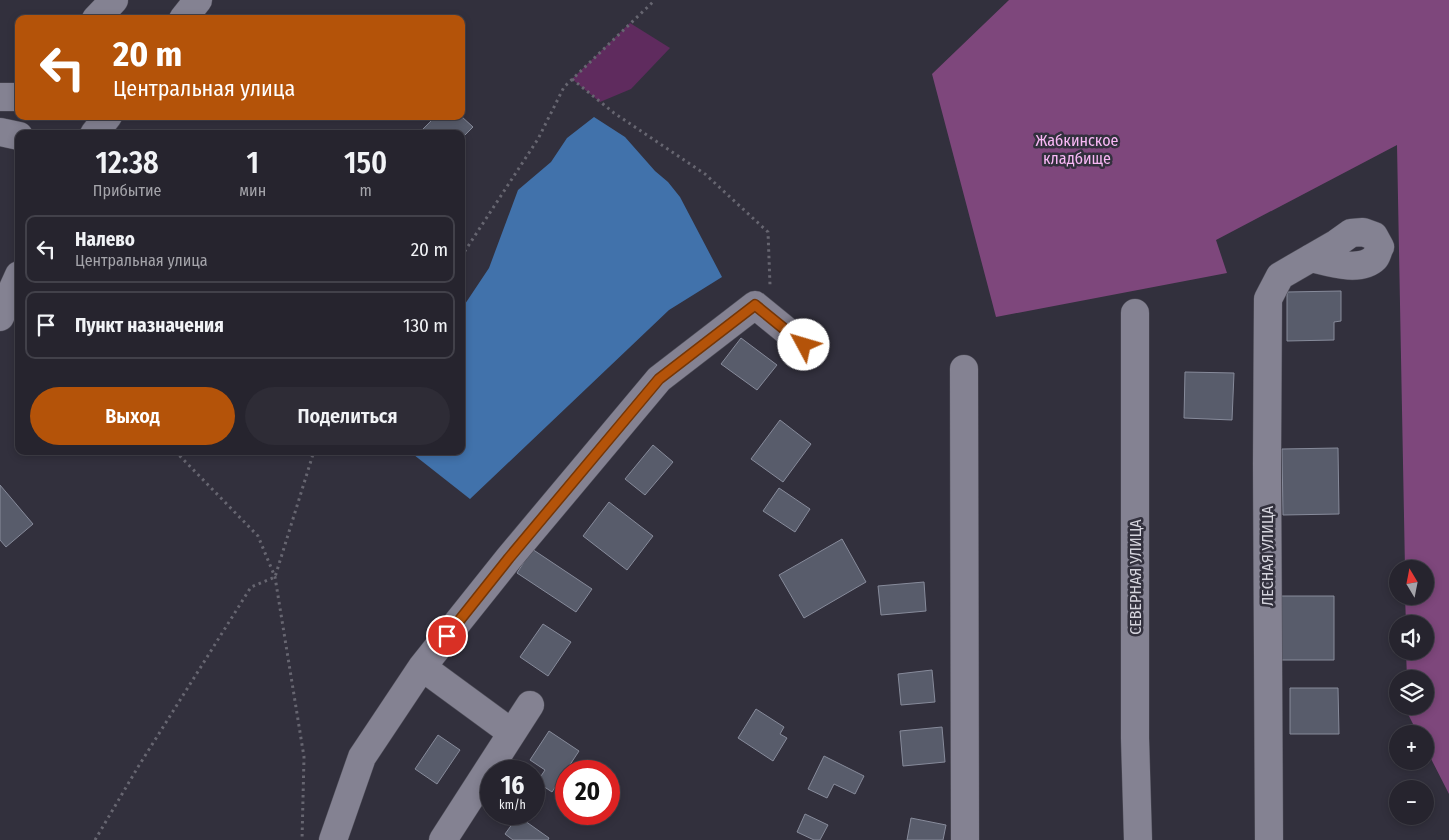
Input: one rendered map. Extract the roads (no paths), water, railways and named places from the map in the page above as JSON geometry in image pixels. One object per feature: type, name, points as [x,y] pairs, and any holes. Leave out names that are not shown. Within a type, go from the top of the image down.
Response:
[{"type":"street","points":[[100,15],[114,0]]},
{"type":"street","points":[[186,15],[198,0]]},
{"type":"street","points":[[0,97],[15,97]]},
{"type":"street","points":[[0,132],[15,135]]},
{"type":"street","name":"ЛЕСНАЯ УЛИЦА","points":[[1269,840],[1268,299],[1280,276],[1311,258]]},
{"type":"street","points":[[0,317],[15,284]]},
{"type":"street","points":[[333,840],[362,757],[422,667],[509,558],[659,379],[755,305],[804,345]]},
{"type":"street","name":"СЕВЕРНАЯ УЛИЦА","points":[[1135,313],[1135,738],[1138,840]]},
{"type":"street","points":[[964,369],[965,840]]},
{"type":"street","points":[[422,667],[512,733]]},
{"type":"street","points":[[443,840],[530,705]]},
{"type":"water","points":[[594,117],[625,137],[680,197],[722,277],[669,310],[470,499],[414,455],[465,455],[465,304],[489,268],[518,190],[551,162],[567,138]]},
{"type":"park label","name":"Жабкинское кладбище","points":[[1077,149]]}]
